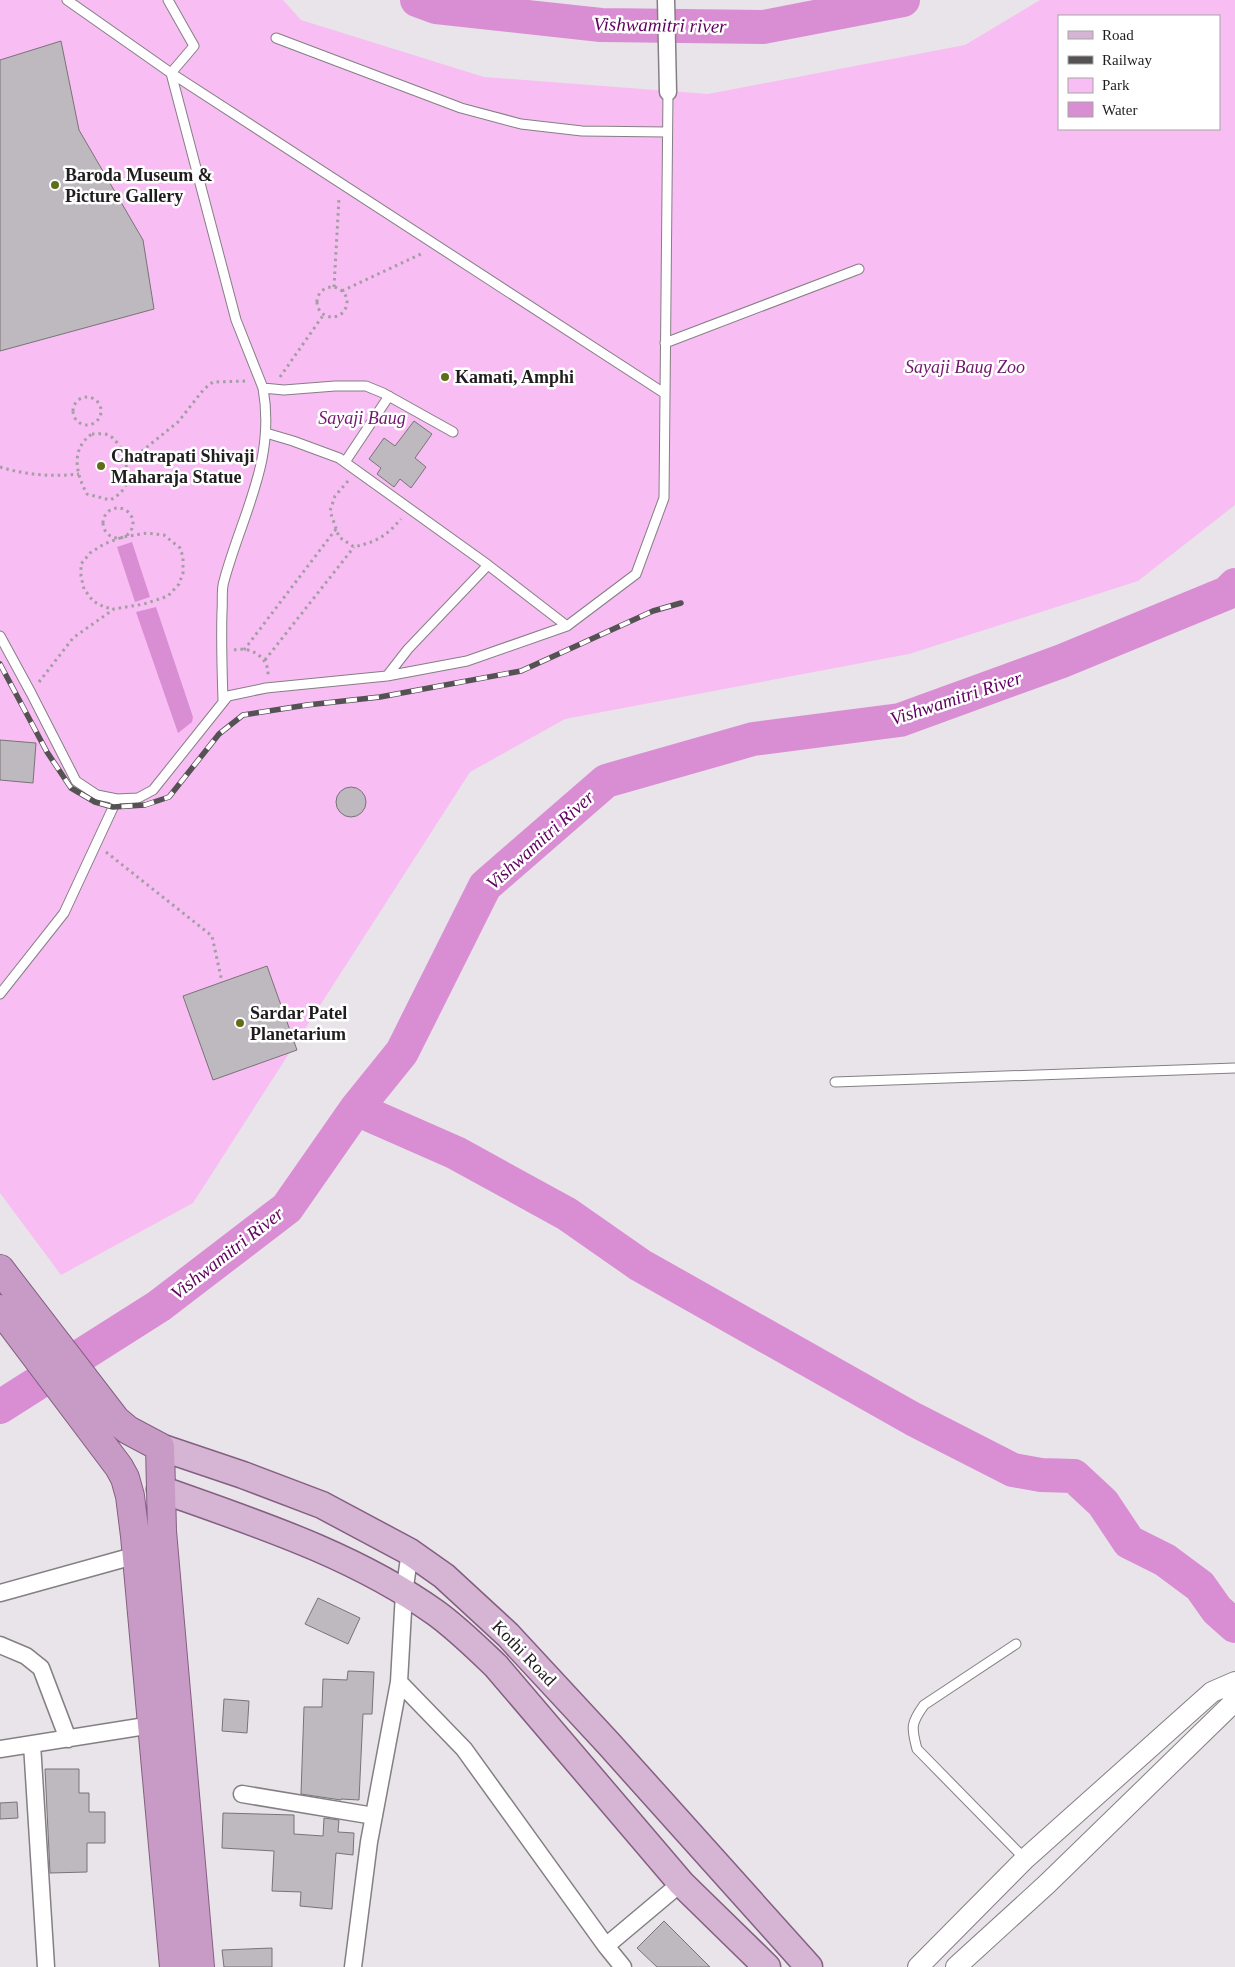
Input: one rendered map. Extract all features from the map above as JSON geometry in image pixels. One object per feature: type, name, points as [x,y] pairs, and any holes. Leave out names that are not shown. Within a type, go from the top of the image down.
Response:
[{"type":"highway","points":[[3,1273],[113,1428],[130,1496],[174,1967]]},
{"type":"highway","points":[[0,1308],[113,1428],[160,1447],[162,1531],[200,1967]]},
{"type":"highway","points":[[125,1478],[160,1489]]},
{"type":"main road","name":"Kothi Road","points":[[160,1447],[243,1475],[322,1505],[410,1552],[444,1576],[508,1635],[609,1744],[809,1967]]},
{"type":"main road","name":"Kothi Road","points":[[160,1489],[285,1533],[336,1556],[404,1593],[437,1614],[470,1641],[496,1666],[681,1883],[767,1967]]},
{"type":"street","points":[[666,0],[668,92]]},
{"type":"street","points":[[353,1967],[374,1816],[399,1682],[404,1593],[410,1552]]},
{"type":"street","points":[[0,1593],[137,1555]]},
{"type":"street","points":[[0,1645],[26,1656],[41,1668],[68,1739]]},
{"type":"street","points":[[399,1682],[464,1749],[623,1967]]},
{"type":"street","points":[[918,1967],[1025,1859],[1212,1692],[1235,1682]]},
{"type":"street","points":[[956,1967],[1046,1884],[1232,1704],[1235,1689]]},
{"type":"street","points":[[0,1749],[152,1726]]},
{"type":"street","points":[[32,1744],[46,1967]]},
{"type":"street","points":[[242,1794],[374,1816]]},
{"type":"street","points":[[606,1946],[681,1883]]},
{"type":"lane","points":[[67,0],[171,73],[664,393]]},
{"type":"lane","points":[[168,0],[194,46],[171,73]]},
{"type":"lane","points":[[276,38],[461,108],[521,124],[582,131],[667,132]]},
{"type":"lane","points":[[171,73],[236,320],[265,386],[267,410],[266,433],[258,482],[223,583],[223,700]]},
{"type":"lane","points":[[0,636],[76,782],[97,795],[117,799],[138,798],[153,790],[228,696],[266,688],[386,676],[467,661],[567,626],[636,574],[664,498],[668,92]]},
{"type":"lane","points":[[665,343],[859,268]]},
{"type":"lane","points":[[265,386],[284,390],[335,386],[366,386],[389,396],[453,432]]},
{"type":"lane","points":[[345,462],[389,396]]},
{"type":"lane","points":[[266,433],[339,458],[488,565],[567,626]]},
{"type":"lane","points":[[386,676],[408,649],[488,565]]},
{"type":"lane","points":[[0,994],[64,913],[117,799]]},
{"type":"lane","points":[[835,1082],[1235,1068]]},
{"type":"lane","points":[[1016,1644],[924,1705],[914,1719],[913,1735],[917,1748],[1025,1859]]},
{"type":"path","points":[[334,287],[340,183]]},
{"type":"path","points":[[342,291],[438,246]]},
{"type":"path","points":[[334,287],[342,291],[346,300],[342,312],[334,316],[324,314],[318,307],[318,296],[324,289],[334,287]]},
{"type":"path","points":[[125,462],[178,422],[204,389],[213,382],[265,386],[324,314]]},
{"type":"path","points":[[82,398],[96,400],[101,409],[100,418],[89,426],[80,424],[72,413],[75,404],[82,398]]},
{"type":"path","points":[[89,426],[92,434]]},
{"type":"path","points":[[92,434],[108,435],[116,441],[125,462],[128,475],[126,486],[119,495],[110,500],[87,494],[79,474],[79,446],[84,440],[92,434]]},
{"type":"path","points":[[0,467],[16,472],[39,475],[79,474]]},
{"type":"path","points":[[354,547],[339,537],[330,511],[335,496],[356,471]]},
{"type":"path","points":[[110,500],[112,509]]},
{"type":"path","points":[[122,508],[132,518],[130,532],[123,538],[113,538],[105,531],[103,526],[105,516],[112,509],[122,508]]},
{"type":"path","points":[[265,660],[354,547],[376,542],[392,529],[410,509]]},
{"type":"path","points":[[244,650],[336,529]]},
{"type":"path","points":[[147,532],[164,535],[180,548],[183,557],[183,573],[179,584],[168,596],[144,604],[114,609],[104,607],[94,601],[84,589],[81,576],[82,564],[90,553],[104,544],[147,532]]},
{"type":"path","points":[[31,693],[74,638],[114,609]]},
{"type":"path","points":[[222,654],[240,649],[257,653],[265,660],[268,670],[266,688]]},
{"type":"path","points":[[96,844],[212,936],[222,982]]},
{"type":"green space","name":"Sayaji Baug","points":[[0,0],[283,0],[301,20],[484,77],[708,94],[965,45],[1040,0],[1235,0],[1235,505],[1138,581],[909,654],[565,719],[470,772],[193,1203],[61,1275],[0,1193]]},
{"type":"water","points":[[132,542],[150,597],[135,602],[117,547]]},
{"type":"water","points":[[156,607],[193,717],[192,722],[178,733],[136,612]]},
{"type":"building","name":"Baroda Museum & Picture Gallery","points":[[61,41],[79,130],[143,240],[154,309],[0,351],[0,60]]},
{"type":"building","points":[[414,421],[432,434],[415,458],[426,467],[411,488],[400,479],[394,487],[377,474],[381,468],[369,459],[384,438],[395,446]]},
{"type":"building","points":[[0,740],[36,743],[33,783],[0,780]]},
{"type":"building","points":[[351,787],[362,791],[366,802],[362,813],[351,817],[340,813],[336,802],[340,791]]},
{"type":"building","name":"Sardar Patel Planetarium","points":[[267,966],[297,1050],[213,1080],[183,996]]},
{"type":"building","points":[[318,1598],[360,1618],[348,1644],[305,1624]]},
{"type":"building","points":[[348,1671],[374,1672],[372,1714],[363,1714],[359,1800],[341,1800],[301,1794],[304,1707],[322,1707],[323,1679],[347,1680]]},
{"type":"building","points":[[224,1699],[249,1701],[247,1733],[222,1731]]},
{"type":"building","points":[[45,1769],[79,1769],[79,1793],[89,1793],[89,1812],[105,1812],[105,1843],[87,1843],[87,1872],[50,1873]]},
{"type":"building","points":[[17,1802],[18,1818],[0,1819],[0,1803]]},
{"type":"building","points":[[223,1813],[294,1815],[294,1834],[323,1836],[324,1818],[339,1820],[338,1832],[354,1833],[353,1855],[336,1853],[332,1909],[300,1906],[301,1892],[272,1891],[274,1851],[222,1848]]},
{"type":"building","points":[[664,1921],[710,1967],[657,1967],[637,1948]]},
{"type":"building","points":[[272,1948],[272,1967],[224,1967],[222,1950]]},
{"type":"waterway","name":"Vishwamitri river","points":[[417,0],[436,7],[601,25],[763,27],[903,0]]},
{"type":"waterway","name":"Vishwamitri River","points":[[0,1407],[159,1306],[287,1208],[356,1109],[402,1052],[485,886],[606,781],[753,739],[900,720],[1062,661],[1227,593],[1235,585]]},
{"type":"waterway","points":[[356,1109],[456,1153],[567,1214],[640,1265],[913,1419],[1013,1470],[1041,1475],[1074,1476],[1103,1503],[1129,1542],[1165,1560],[1200,1586],[1217,1610],[1235,1626]]},
{"type":"railway","points":[[0,664],[47,752],[71,788],[95,802],[113,807],[145,805],[169,797],[219,734],[243,715],[307,705],[380,697],[521,671],[653,611],[681,603]]},
{"type":"place","name":"Baroda Museum & Picture Gallery","points":[[55,185]]},
{"type":"place","name":"Kamati, Amphi","points":[[445,377]]},
{"type":"place","name":"Chatrapati Shivaji Maharaja Statue","points":[[101,466]]},
{"type":"place","name":"Sardar Patel Planetarium","points":[[240,1023]]},
{"type":"park label","name":"Sayaji Baug Zoo","points":[[965,367]]}]
